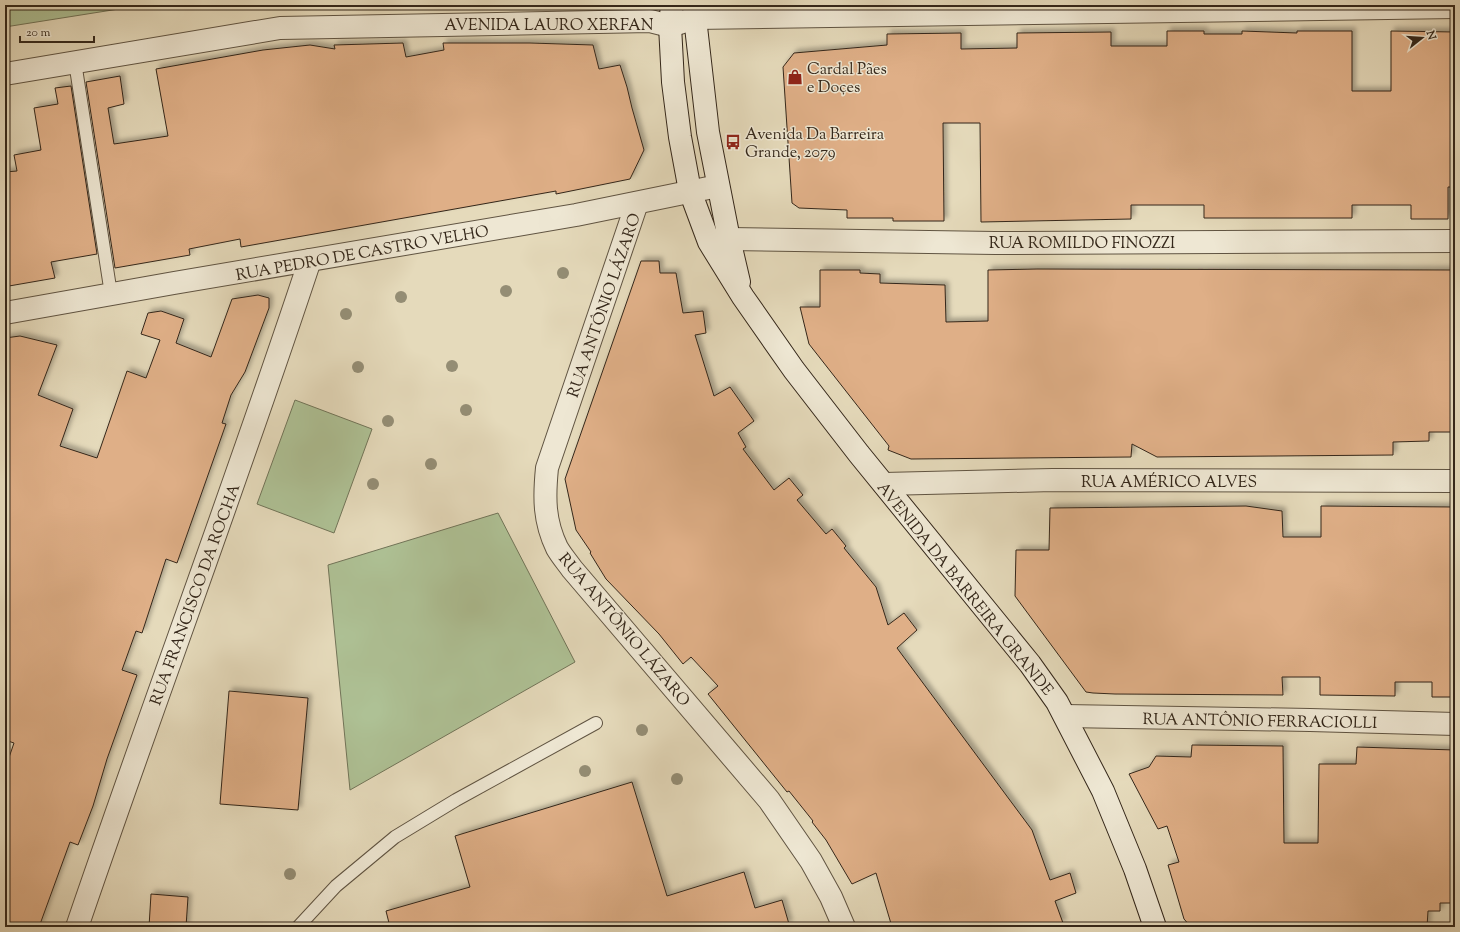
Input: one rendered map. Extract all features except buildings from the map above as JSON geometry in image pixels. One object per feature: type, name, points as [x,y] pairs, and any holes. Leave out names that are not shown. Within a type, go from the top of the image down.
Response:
[{"type":"street","points":[[618,21],[641,8],[643,5]]},
{"type":"street","name":"AVENIDA LAURO XERFAN","points":[[5,74],[280,28],[650,21],[695,11],[1455,7]]},
{"type":"street","name":"AVENIDA DA BARREIRA GRANDE","points":[[695,11],[708,132],[718,186],[719,241]]},
{"type":"street","name":"AVENIDA DA BARREIRA GRANDE","points":[[671,16],[673,82],[680,136],[690,191],[719,241],[743,297],[794,370],[1030,664],[1065,716],[1103,791],[1135,869],[1155,927]]},
{"type":"street","name":"RUA PEDRO DE CASTRO VELHO","points":[[5,313],[576,216],[718,186]]},
{"type":"street","name":"RUA ANTÔNIO LÁZARO","points":[[637,203],[547,468],[544,494],[548,525],[558,550],[572,569],[768,800],[812,861],[831,897],[844,927]]},
{"type":"street","name":"RUA ROMILDO FINOZZI","points":[[719,241],[995,243],[1455,241]]},
{"type":"street","name":"RUA FRANCISCO DA ROCHA","points":[[77,927],[118,806],[268,388],[310,260]]},
{"type":"street","name":"RUA AMÉRICO ALVES","points":[[884,484],[1053,480],[1455,482]]},
{"type":"street","name":"RUA ANTÔNIO FERRACIOLLI","points":[[1065,716],[1455,724]]},
{"type":"lane","points":[[75,62],[111,294]]},
{"type":"lane","points":[[298,927],[336,886],[395,836],[456,800],[596,723]]},
{"type":"green space","points":[[5,5],[144,5],[5,27]]},
{"type":"green space","points":[[295,400],[372,429],[334,533],[257,504]]},
{"type":"green space","points":[[498,513],[575,662],[350,790],[328,565]]},
{"type":"place","name":"Cardal Pães e Doçes","points":[[795,77]]},
{"type":"place","name":"Avenida Da Barreira Grande, 2079","points":[[733,142]]}]
